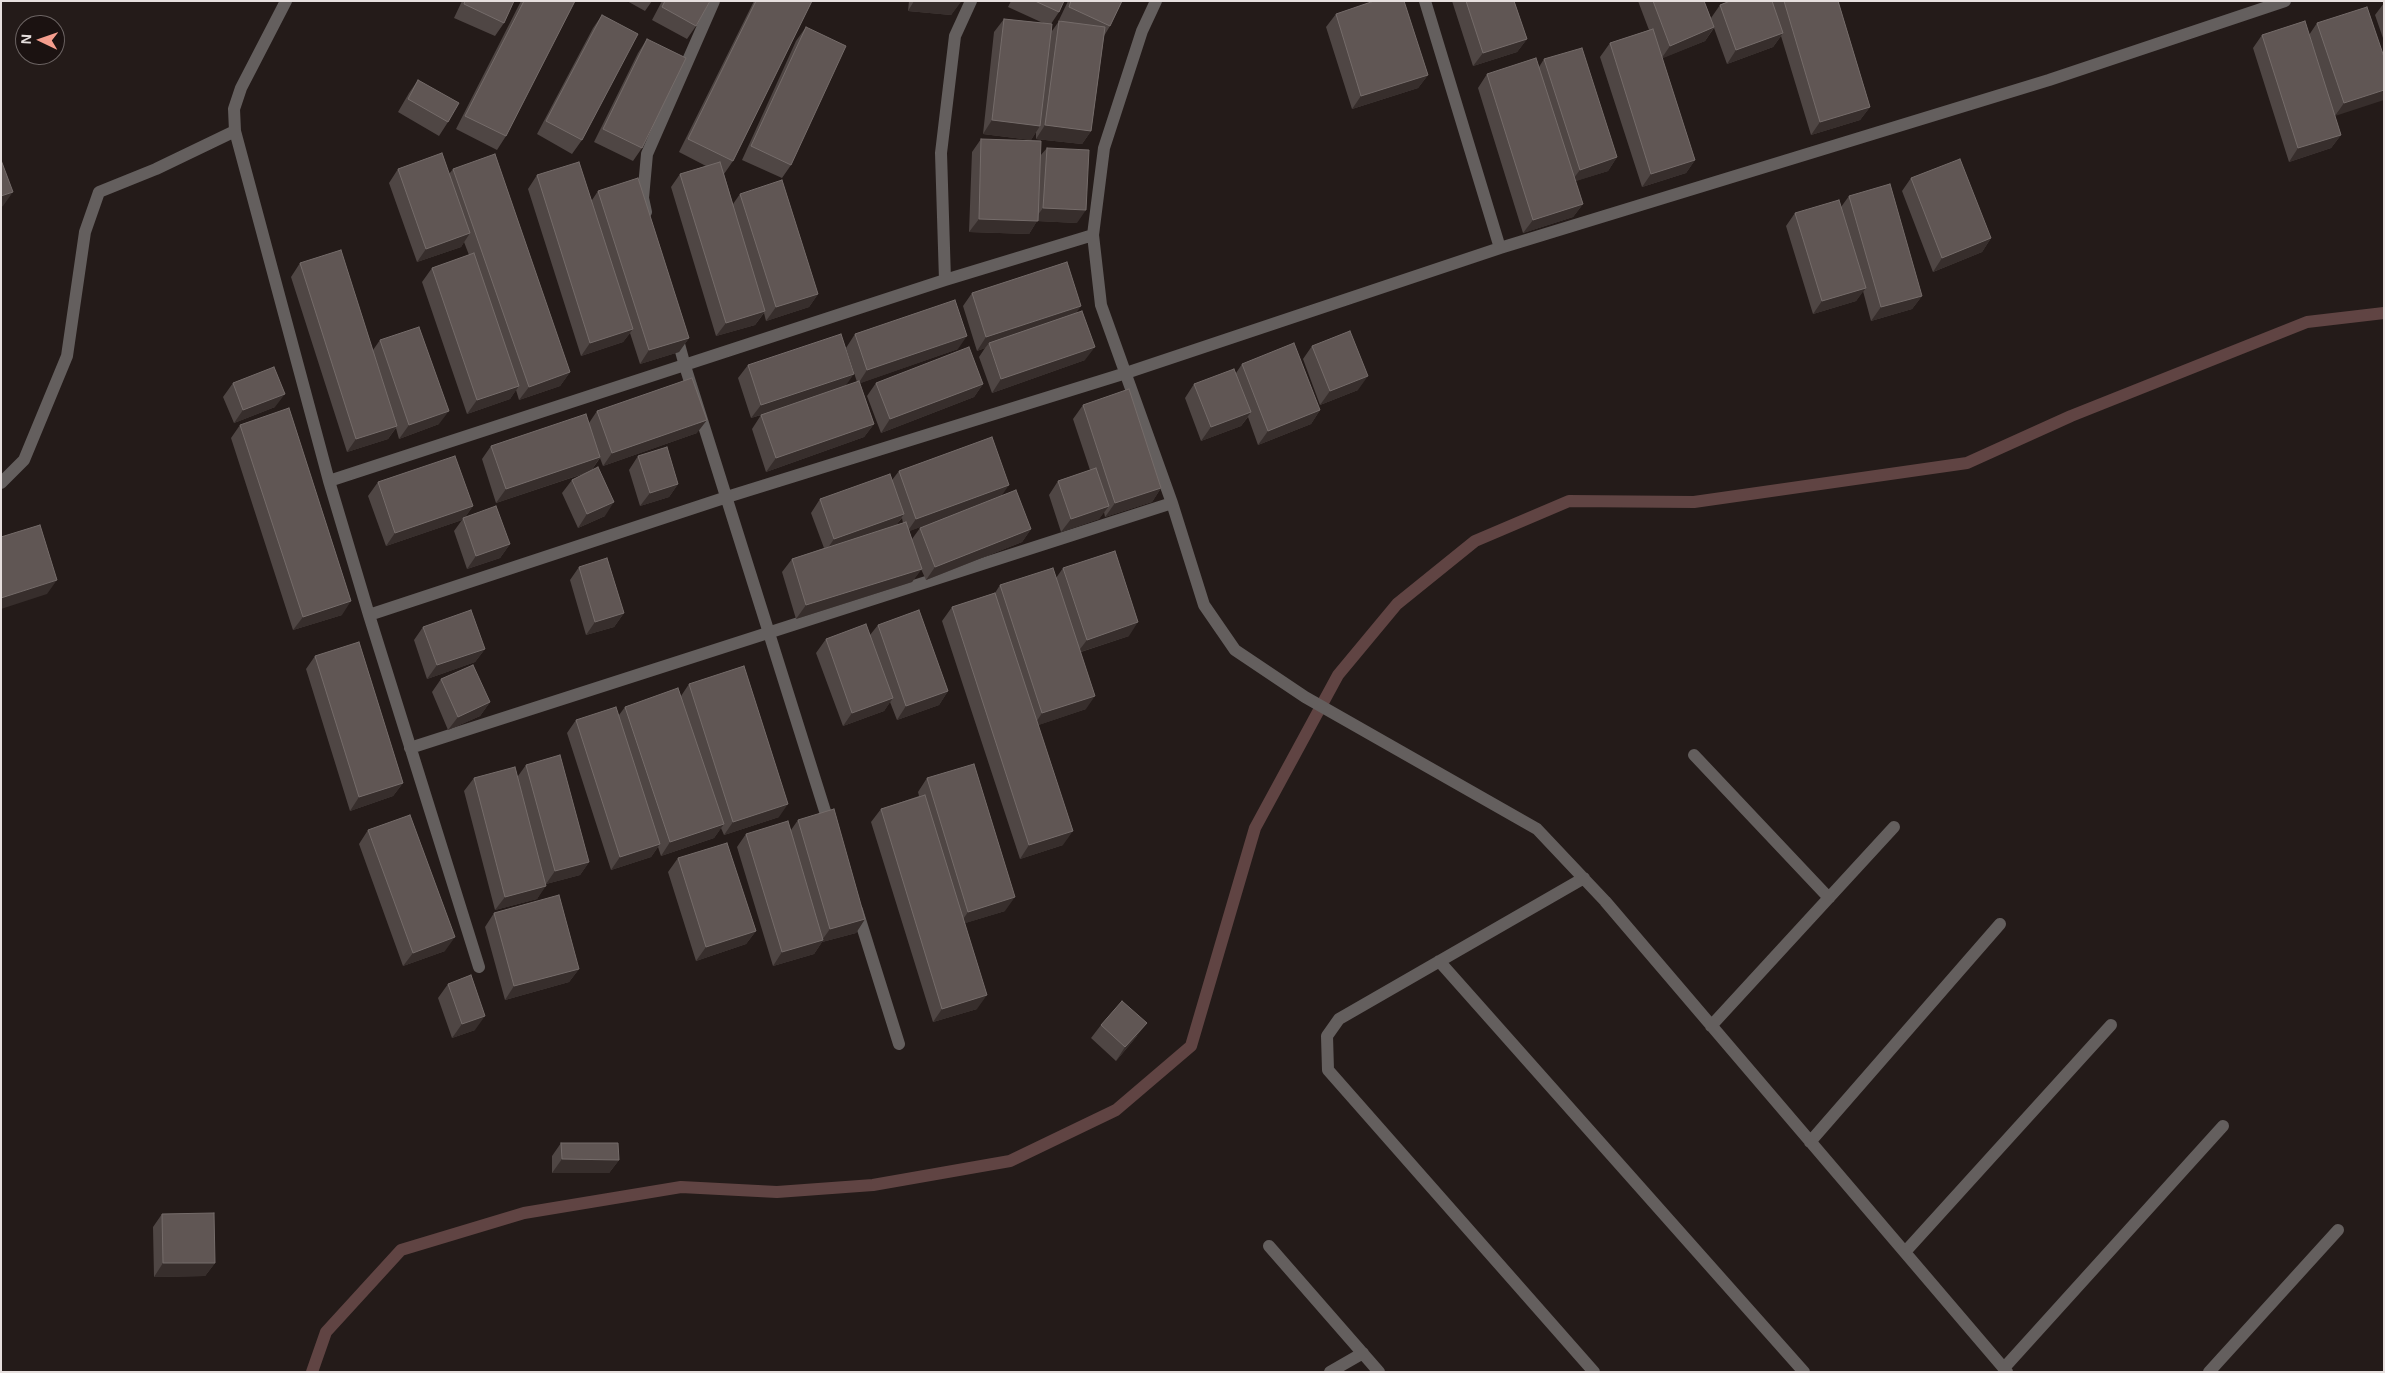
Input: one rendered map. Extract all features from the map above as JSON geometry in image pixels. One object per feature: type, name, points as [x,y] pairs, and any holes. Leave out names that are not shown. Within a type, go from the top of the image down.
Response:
[{"type":"street","points":[[286,1],[241,88],[234,109],[235,132],[329,481],[479,967]]},
{"type":"street","points":[[650,226],[643,198],[647,154],[714,1]]},
{"type":"street","points":[[945,280],[941,153],[956,36],[971,1]]},
{"type":"street","points":[[1156,1],[1142,31],[1104,148],[1093,235],[1101,305],[1172,503],[1204,605],[1235,650],[1305,697],[1537,830],[1584,878],[2006,1370],[2223,1126]]},
{"type":"street","points":[[1425,1],[1500,248]]},
{"type":"street","points":[[369,615],[728,497],[1126,373],[1500,248],[2049,80],[2285,1]]},
{"type":"street","points":[[1,483],[24,460],[67,356],[85,232],[99,192],[156,169],[235,132]]},
{"type":"street","points":[[329,481],[945,280],[1093,235]]},
{"type":"street","points":[[673,320],[684,366],[728,497],[834,838]]},
{"type":"street","points":[[410,748],[1172,503]]},
{"type":"street","points":[[1694,755],[1829,898]]},
{"type":"street","points":[[1711,1026],[1894,827]]},
{"type":"street","points":[[1584,878],[1339,1018],[1327,1036],[1328,1070],[1594,1372]]},
{"type":"street","points":[[851,894],[899,1044]]},
{"type":"street","points":[[1810,1142],[2000,924]]},
{"type":"street","points":[[1439,961],[1804,1372]]},
{"type":"street","points":[[1904,1252],[2111,1025]]},
{"type":"street","points":[[2210,1372],[2338,1230]]},
{"type":"street","points":[[1269,1246],[1379,1372]]},
{"type":"street","points":[[1330,1372],[1363,1353]]},
{"type":"building","points":[[465,1],[514,1],[504,23],[464,4]]},
{"type":"building","points":[[524,1],[575,1],[506,136],[465,116]]},
{"type":"building","points":[[665,1],[710,1],[696,26],[662,7]]},
{"type":"building","points":[[756,1],[812,1],[733,161],[688,139]]},
{"type":"building","points":[[1035,1],[1064,1],[1059,12]]},
{"type":"building","points":[[1071,1],[1122,1],[1110,26],[1069,7]]},
{"type":"building","points":[[1374,1],[1404,1],[1428,75],[1361,96],[1336,14]]},
{"type":"building","points":[[1466,1],[1514,1],[1527,39],[1483,53]]},
{"type":"building","points":[[1653,1],[1704,1],[1714,27],[1670,46]]},
{"type":"building","points":[[1730,1],[1772,1],[1783,33],[1736,50],[1720,5]]},
{"type":"building","points":[[1784,1],[1838,1],[1870,107],[1820,122]]},
{"type":"building","points":[[2367,7],[2384,57],[2384,90],[2344,103],[2317,23]]},
{"type":"building","points":[[602,15],[638,34],[582,140],[546,121]]},
{"type":"building","points":[[1004,19],[1052,24],[1040,126],[992,120]]},
{"type":"building","points":[[1059,21],[1105,27],[1091,131],[1045,125]]},
{"type":"building","points":[[2305,21],[2341,135],[2298,148],[2262,35]]},
{"type":"building","points":[[806,27],[846,46],[791,165],[751,146]]},
{"type":"building","points":[[1653,29],[1695,160],[1651,174],[1610,43]]},
{"type":"building","points":[[647,39],[686,58],[642,148],[603,129]]},
{"type":"building","points":[[1582,48],[1617,157],[1580,170],[1544,59]]},
{"type":"building","points":[[1536,58],[1583,204],[1533,220],[1487,74]]},
{"type":"building","points":[[418,80],[459,103],[448,122],[408,99]]},
{"type":"building","points":[[981,139],[1041,141],[1038,221],[979,219]]},
{"type":"building","points":[[1047,148],[1089,150],[1086,210],[1043,208]]},
{"type":"building","points":[[442,153],[470,233],[426,249],[398,169]]},
{"type":"building","points":[[495,154],[570,372],[529,387],[453,169]]},
{"type":"building","points":[[1960,159],[1991,238],[1942,258],[1911,178]]},
{"type":"building","points":[[1,160],[13,192],[1,196]]},
{"type":"building","points":[[579,162],[633,329],[590,343],[537,175]]},
{"type":"building","points":[[720,162],[765,311],[726,323],[680,174]]},
{"type":"building","points":[[638,178],[689,338],[649,350],[598,191]]},
{"type":"building","points":[[782,180],[818,294],[776,307],[740,194]]},
{"type":"building","points":[[1890,184],[1922,296],[1881,307],[1849,196]]},
{"type":"building","points":[[1839,200],[1866,288],[1822,301],[1795,213]]},
{"type":"building","points":[[341,250],[397,426],[356,439],[300,263]]},
{"type":"building","points":[[474,253],[519,386],[477,400],[432,268]]},
{"type":"building","points":[[1067,262],[1081,306],[986,337],[972,293]]},
{"type":"building","points":[[955,300],[967,336],[867,370],[855,334]]},
{"type":"building","points":[[1082,311],[1095,347],[1001,379],[989,343]]},
{"type":"building","points":[[419,327],[449,411],[409,425],[380,340]]},
{"type":"building","points":[[1350,331],[1368,376],[1330,391],[1312,346]]},
{"type":"building","points":[[841,334],[854,374],[761,405],[748,365]]},
{"type":"building","points":[[1294,343],[1320,410],[1268,431],[1242,364]]},
{"type":"building","points":[[969,347],[983,384],[890,419],[876,383]]},
{"type":"building","points":[[274,367],[285,394],[243,410],[233,383]]},
{"type":"building","points":[[1234,369],[1251,412],[1211,427],[1194,384]]},
{"type":"building","points":[[692,378],[707,420],[612,453],[597,411]]},
{"type":"building","points":[[859,381],[874,424],[776,458],[761,415]]},
{"type":"building","points":[[1129,389],[1161,488],[1115,503],[1083,405]]},
{"type":"building","points":[[289,408],[351,601],[303,617],[240,425]]},
{"type":"building","points":[[586,414],[600,457],[506,489],[491,446]]},
{"type":"building","points":[[992,437],[1009,485],[916,519],[899,471]]},
{"type":"building","points":[[667,447],[678,484],[650,493],[638,456]]},
{"type":"building","points":[[455,456],[473,506],[395,533],[378,482]]},
{"type":"building","points":[[598,467],[614,502],[587,514],[572,480]]},
{"type":"building","points":[[1096,468],[1109,506],[1071,519],[1058,481]]},
{"type":"building","points":[[890,474],[904,514],[834,539],[820,499]]},
{"type":"building","points":[[1016,490],[1031,529],[935,567],[920,528]]},
{"type":"building","points":[[496,506],[510,544],[476,556],[463,518]]},
{"type":"building","points":[[906,522],[922,569],[806,605],[792,559]]},
{"type":"building","points":[[40,525],[57,580],[1,598],[1,537]]},
{"type":"building","points":[[1115,551],[1138,622],[1087,640],[1063,568]]},
{"type":"building","points":[[607,558],[624,613],[595,622],[579,567]]},
{"type":"building","points":[[1053,568],[1095,696],[1042,713],[1000,585]]},
{"type":"building","points":[[995,593],[1073,831],[1029,845],[952,607]]},
{"type":"building","points":[[471,610],[485,649],[437,665],[423,627]]},
{"type":"building","points":[[919,610],[948,691],[906,706],[878,625]]},
{"type":"building","points":[[866,624],[893,698],[852,713],[826,639]]},
{"type":"building","points":[[359,642],[403,783],[359,797],[315,656]]},
{"type":"building","points":[[473,665],[490,702],[458,717],[441,679]]},
{"type":"building","points":[[744,666],[788,804],[733,822],[689,684]]},
{"type":"building","points":[[678,688],[724,824],[670,842],[625,707]]},
{"type":"building","points":[[616,707],[660,844],[620,857],[576,720]]},
{"type":"building","points":[[560,755],[589,862],[555,871],[526,765]]},
{"type":"building","points":[[974,764],[1015,897],[968,912],[927,778]]},
{"type":"building","points":[[515,767],[546,886],[505,897],[474,778]]},
{"type":"building","points":[[925,795],[987,995],[942,1009],[881,809]]},
{"type":"building","points":[[834,809],[865,919],[830,929],[798,820]]},
{"type":"building","points":[[410,815],[455,937],[413,953],[368,830]]},
{"type":"building","points":[[788,821],[823,940],[782,952],[746,834]]},
{"type":"building","points":[[727,843],[756,931],[706,947],[678,858]]},
{"type":"building","points":[[559,895],[579,969],[514,986],[494,913]]},
{"type":"building","points":[[471,975],[485,1016],[462,1024],[448,984]]},
{"type":"building","points":[[1122,1001],[1147,1023],[1125,1047],[1101,1025]]},
{"type":"building","points":[[561,1143],[618,1143],[619,1160],[562,1159]]},
{"type":"building","points":[[214,1213],[215,1263],[163,1263],[162,1214]]},
{"type":"waterway","points":[[312,1372],[326,1332],[401,1250],[524,1213],[681,1187],[777,1192],[873,1185],[1010,1161],[1116,1110],[1191,1046],[1255,828],[1338,675],[1397,604],[1475,541],[1569,501],[1694,502],[1967,463],[2071,416],[2307,322],[2384,313]]}]
